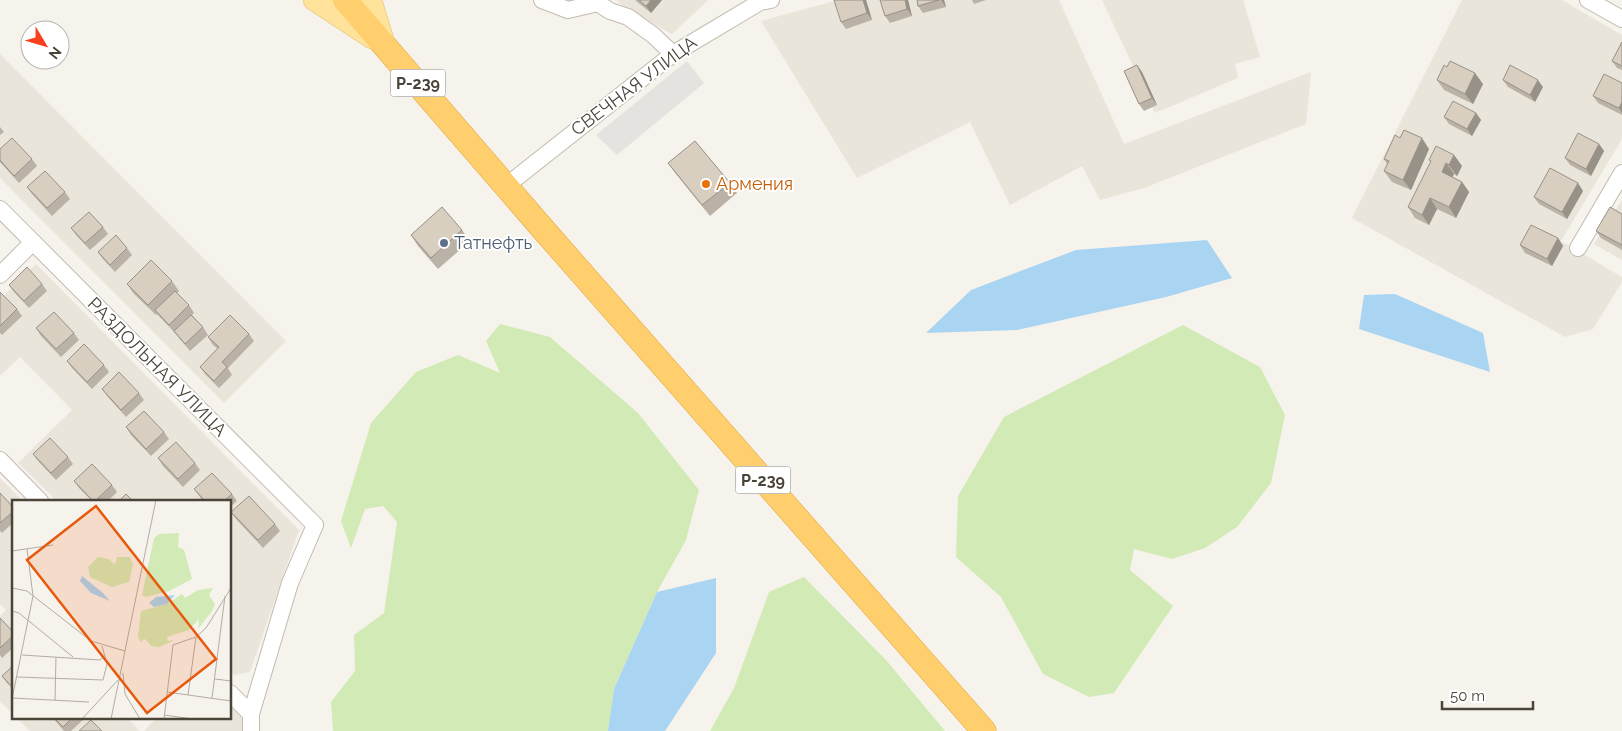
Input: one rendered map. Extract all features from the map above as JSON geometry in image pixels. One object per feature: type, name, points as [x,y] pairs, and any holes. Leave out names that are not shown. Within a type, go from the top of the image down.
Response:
[{"type":"highway","name":"Р-239","points":[[345,0],[984,731]]},
{"type":"main road","points":[[314,0],[385,46]]},
{"type":"main road","points":[[371,0],[385,46]]},
{"type":"street","points":[[542,0],[568,10],[598,1],[610,11],[628,17],[653,35],[673,54]]},
{"type":"street","name":"СВЕЧНАЯ УЛИЦА","points":[[506,186],[673,54],[760,2],[771,0]]},
{"type":"street","points":[[1588,0],[1622,19]]},
{"type":"street","points":[[1578,248],[1622,173]]},
{"type":"street","name":"РАЗДОЛЬНАЯ УЛИЦА","points":[[0,208],[315,525],[290,583],[251,714]]},
{"type":"street","points":[[0,275],[33,242]]},
{"type":"street","points":[[0,460],[39,500]]},
{"type":"street","points":[[231,694],[251,714],[251,731]]},
{"type":"shaded area","points":[[617,0],[708,0],[672,34],[626,9]]},
{"type":"shaded area","points":[[838,0],[1059,0],[1124,144],[1311,72],[1306,124],[1144,188],[1100,200],[1082,166],[1010,205],[970,122],[857,178],[761,21]]},
{"type":"shaded area","points":[[1102,0],[1243,0],[1260,57],[1235,64],[1238,78],[1155,113]]},
{"type":"shaded area","points":[[1462,0],[1562,0],[1622,35],[1622,139],[1561,241],[1622,277],[1622,282],[1593,329],[1565,337],[1352,218]]},
{"type":"shaded area","points":[[0,54],[286,341],[224,403],[0,178]]},
{"type":"shaded area","points":[[687,61],[704,83],[617,155],[596,135]]},
{"type":"shaded area","points":[[1622,200],[1622,260],[1594,244]]},
{"type":"shaded area","points":[[36,264],[299,530],[250,672],[234,675],[231,673],[231,500],[56,500],[18,463],[72,410],[20,357],[0,376],[0,299]]},
{"type":"shaded area","points":[[0,478],[22,500],[12,500],[12,713],[0,701],[0,616],[6,610],[0,604]]},
{"type":"shaded area","points":[[231,706],[244,719],[244,731],[144,731],[156,718],[231,718]]},
{"type":"shaded area","points":[[17,718],[127,718],[140,731],[30,731]]},
{"type":"green space","points":[[500,324],[550,337],[638,413],[699,490],[686,540],[657,592],[614,689],[608,731],[333,731],[331,702],[355,671],[354,635],[384,613],[397,522],[383,506],[365,509],[351,548],[341,521],[371,423],[416,372],[458,355],[500,373],[486,341]]},
{"type":"green space","points":[[1183,325],[1260,367],[1285,415],[1271,483],[1237,527],[1205,548],[1172,559],[1134,549],[1130,570],[1173,606],[1114,693],[1089,697],[1043,674],[1001,597],[956,557],[958,496],[1004,417]]},
{"type":"green space","points":[[804,577],[886,660],[945,731],[710,731],[734,688],[769,592]]},
{"type":"water","points":[[1207,240],[1232,278],[1166,297],[1017,330],[926,333],[971,290],[1076,250]]},
{"type":"water","points":[[1395,294],[1483,333],[1490,372],[1359,329],[1364,295]]},
{"type":"water","points":[[716,578],[716,653],[665,731],[608,731],[614,689],[657,592]]},
{"type":"building","points":[[639,0],[651,0],[646,6]]},
{"type":"building","points":[[834,0],[863,0],[867,13],[841,22]]},
{"type":"building","points":[[880,0],[905,0],[907,9],[885,16]]},
{"type":"building","points":[[917,0],[939,0],[918,6]]},
{"type":"building","points":[[1622,42],[1622,66],[1612,61]]},
{"type":"building","points":[[1450,61],[1475,73],[1465,94],[1437,80],[1444,65],[1447,67]]},
{"type":"building","points":[[1137,65],[1152,98],[1139,104],[1124,71]]},
{"type":"building","points":[[1510,65],[1538,80],[1530,95],[1503,80]]},
{"type":"building","points":[[1604,74],[1622,83],[1622,102],[1619,108],[1593,96]]},
{"type":"building","points":[[1453,101],[1476,113],[1467,129],[1444,117]]},
{"type":"building","points":[[1404,130],[1422,138],[1403,180],[1384,171],[1389,161],[1384,159],[1395,135],[1400,138]]},
{"type":"building","points":[[1578,133],[1599,144],[1586,169],[1565,158]]},
{"type":"building","points":[[12,138],[32,159],[14,176],[0,160],[0,149]]},
{"type":"building","name":"Армения","points":[[695,141],[730,183],[702,205],[668,163]]},
{"type":"building","points":[[1436,146],[1454,155],[1449,165],[1446,163],[1442,172],[1462,182],[1449,207],[1430,198],[1422,215],[1408,207],[1431,161],[1429,160]]},
{"type":"building","points":[[1550,168],[1578,183],[1562,212],[1534,197]]},
{"type":"building","points":[[45,171],[65,192],[47,208],[27,187]]},
{"type":"building","points":[[442,207],[462,230],[431,258],[411,235]]},
{"type":"building","points":[[1610,207],[1622,214],[1622,245],[1596,231]]},
{"type":"building","points":[[89,212],[103,227],[85,243],[71,228]]},
{"type":"building","points":[[1531,225],[1558,238],[1547,259],[1520,245]]},
{"type":"building","points":[[116,235],[127,248],[110,265],[98,252]]},
{"type":"building","points":[[151,260],[172,281],[148,305],[127,284]]},
{"type":"building","points":[[27,267],[42,284],[24,301],[9,285]]},
{"type":"building","points":[[175,291],[189,305],[169,325],[155,310]]},
{"type":"building","points":[[0,292],[17,309],[0,326]]},
{"type":"building","points":[[54,312],[74,333],[56,349],[36,328]]},
{"type":"building","points":[[191,315],[203,327],[185,344],[174,331]]},
{"type":"building","points":[[230,315],[249,334],[222,362],[227,367],[214,381],[200,367],[219,347],[208,337]]},
{"type":"building","points":[[84,344],[104,365],[87,382],[67,361]]},
{"type":"building","points":[[119,372],[139,393],[121,410],[102,389]]},
{"type":"building","points":[[144,411],[164,432],[146,449],[126,427]]},
{"type":"building","points":[[50,438],[68,457],[51,473],[33,454]]},
{"type":"building","points":[[176,442],[195,463],[178,479],[158,458]]},
{"type":"building","points":[[92,464],[112,485],[96,500],[92,500],[74,481]]},
{"type":"building","points":[[212,473],[232,494],[225,500],[204,500],[194,489]]},
{"type":"building","points":[[0,493],[12,506],[12,513],[0,523]]},
{"type":"building","points":[[126,494],[132,500],[120,500]]},
{"type":"building","points":[[249,496],[275,524],[258,540],[231,512]]},
{"type":"building","points":[[0,618],[12,631],[12,637],[0,648]]},
{"type":"building","points":[[12,667],[12,687],[2,676]]},
{"type":"building","points":[[54,718],[72,718],[63,727]]},
{"type":"building","points":[[91,720],[102,731],[79,731]]},
{"type":"place","name":"Армения","points":[[706,184]]},
{"type":"place","name":"Татнефть","points":[[444,243]]}]
